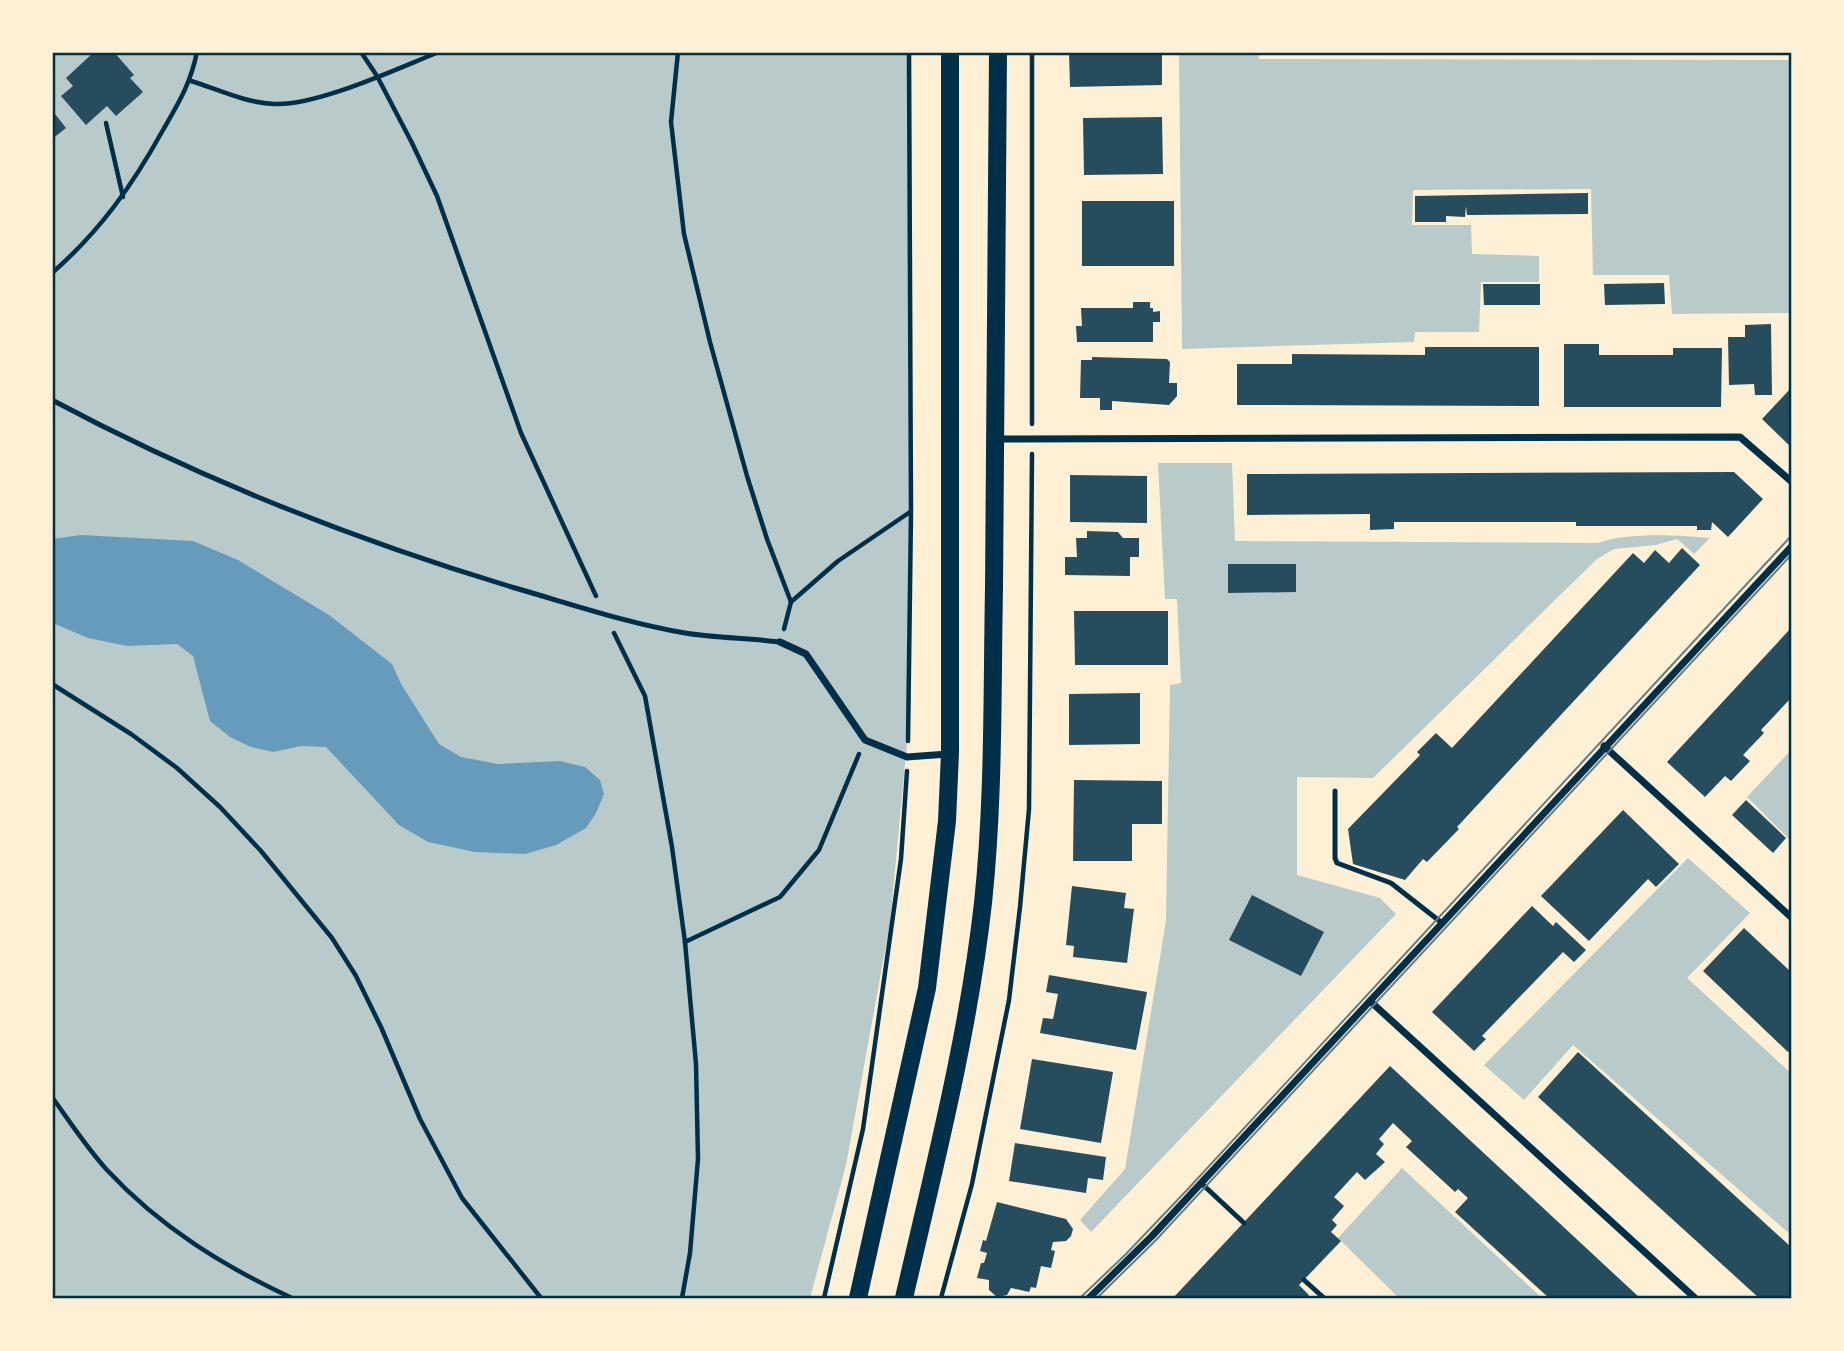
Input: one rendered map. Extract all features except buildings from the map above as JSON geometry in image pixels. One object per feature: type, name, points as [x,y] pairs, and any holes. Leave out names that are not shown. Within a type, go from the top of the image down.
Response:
[{"type":"main road","points":[[858,1298],[927,988],[947,821],[950,753],[950,52]]},
{"type":"main road","points":[[904,1298],[941,1139],[970,993],[983,903],[991,799],[997,439],[998,52]]},
{"type":"street","points":[[997,439],[1740,437],[1791,482]]},
{"type":"street","points":[[1089,1298],[1201,1183],[1791,546]]},
{"type":"street","points":[[780,642],[806,654],[865,740],[907,757],[950,753]]},
{"type":"street","points":[[1604,746],[1791,918]]},
{"type":"street","points":[[1370,1001],[1695,1298]]},
{"type":"lane","points":[[52,400],[167,459],[335,529],[456,570],[605,615],[685,633],[780,642]]},
{"type":"lane","points":[[1335,791],[1337,863],[1391,883],[1441,923]]},
{"type":"lane","points":[[1201,1183],[1244,1223]]},
{"type":"lane","points":[[1304,1280],[1324,1298]]},
{"type":"path","points":[[52,274],[95,233],[123,197],[191,81],[197,52]]},
{"type":"path","points":[[361,52],[377,76],[437,196],[521,433],[645,696],[672,847],[685,942],[696,1064],[698,1159],[690,1253],[682,1298]]},
{"type":"path","points":[[191,81],[258,102],[276,104],[310,100],[439,52]]},
{"type":"path","points":[[678,52],[671,122],[684,234],[709,342],[747,476],[767,539],[792,602]]},
{"type":"path","points":[[824,1298],[863,1129],[901,859],[907,757],[911,512],[909,52]]},
{"type":"path","points":[[107,123],[123,197]]},
{"type":"path","points":[[780,642],[792,602],[838,561],[911,512]]},
{"type":"path","points":[[52,684],[131,734],[177,768],[220,807],[261,851],[323,927],[356,976],[420,1119],[462,1198],[541,1298]]},
{"type":"path","points":[[685,942],[780,897],[819,850],[865,740]]},
{"type":"path","points":[[52,1097],[107,1170],[174,1231],[214,1259],[292,1298]]},
{"type":"shaded area","points":[[52,53],[909,53],[911,488],[908,732],[890,923],[846,1165],[810,1298],[53,1298]]},
{"type":"shaded area","points":[[1179,53],[1258,53],[1259,59],[1791,60],[1791,313],[1672,314],[1669,275],[1593,275],[1591,189],[1413,190],[1412,225],[1471,225],[1472,254],[1539,256],[1539,282],[1481,282],[1479,332],[1415,332],[1414,342],[1182,349]]},
{"type":"shaded area","points":[[1158,463],[1232,463],[1235,541],[1598,543],[1638,536],[1710,538],[1694,554],[1677,539],[1656,545],[1614,549],[1597,559],[1373,778],[1297,777],[1297,875],[1380,898],[1396,914],[1091,1232],[1080,1220],[1125,1169],[1166,921],[1170,685],[1181,683],[1177,599],[1165,599]]},
{"type":"shaded area","points":[[1791,750],[1792,836],[1789,839],[1747,797]]},
{"type":"shaded area","points":[[1688,858],[1750,913],[1687,978],[1791,1073],[1791,1235],[1573,1045],[1524,1100],[1484,1065]]},
{"type":"shaded area","points":[[1402,1168],[1542,1298],[1399,1298],[1338,1238]]},
{"type":"water","points":[[81,535],[193,541],[238,560],[329,615],[392,664],[401,684],[439,744],[461,757],[498,764],[560,761],[585,767],[600,780],[604,794],[596,813],[586,828],[556,845],[525,854],[475,852],[428,842],[399,825],[326,747],[301,746],[273,752],[251,747],[230,737],[210,721],[193,656],[177,644],[127,646],[88,638],[53,623],[53,539]]},
{"type":"tram line","points":[[1080,1298],[1187,1190],[1792,535]]},
{"type":"tram line","points":[[1097,1298],[1156,1240],[1792,554]]}]
